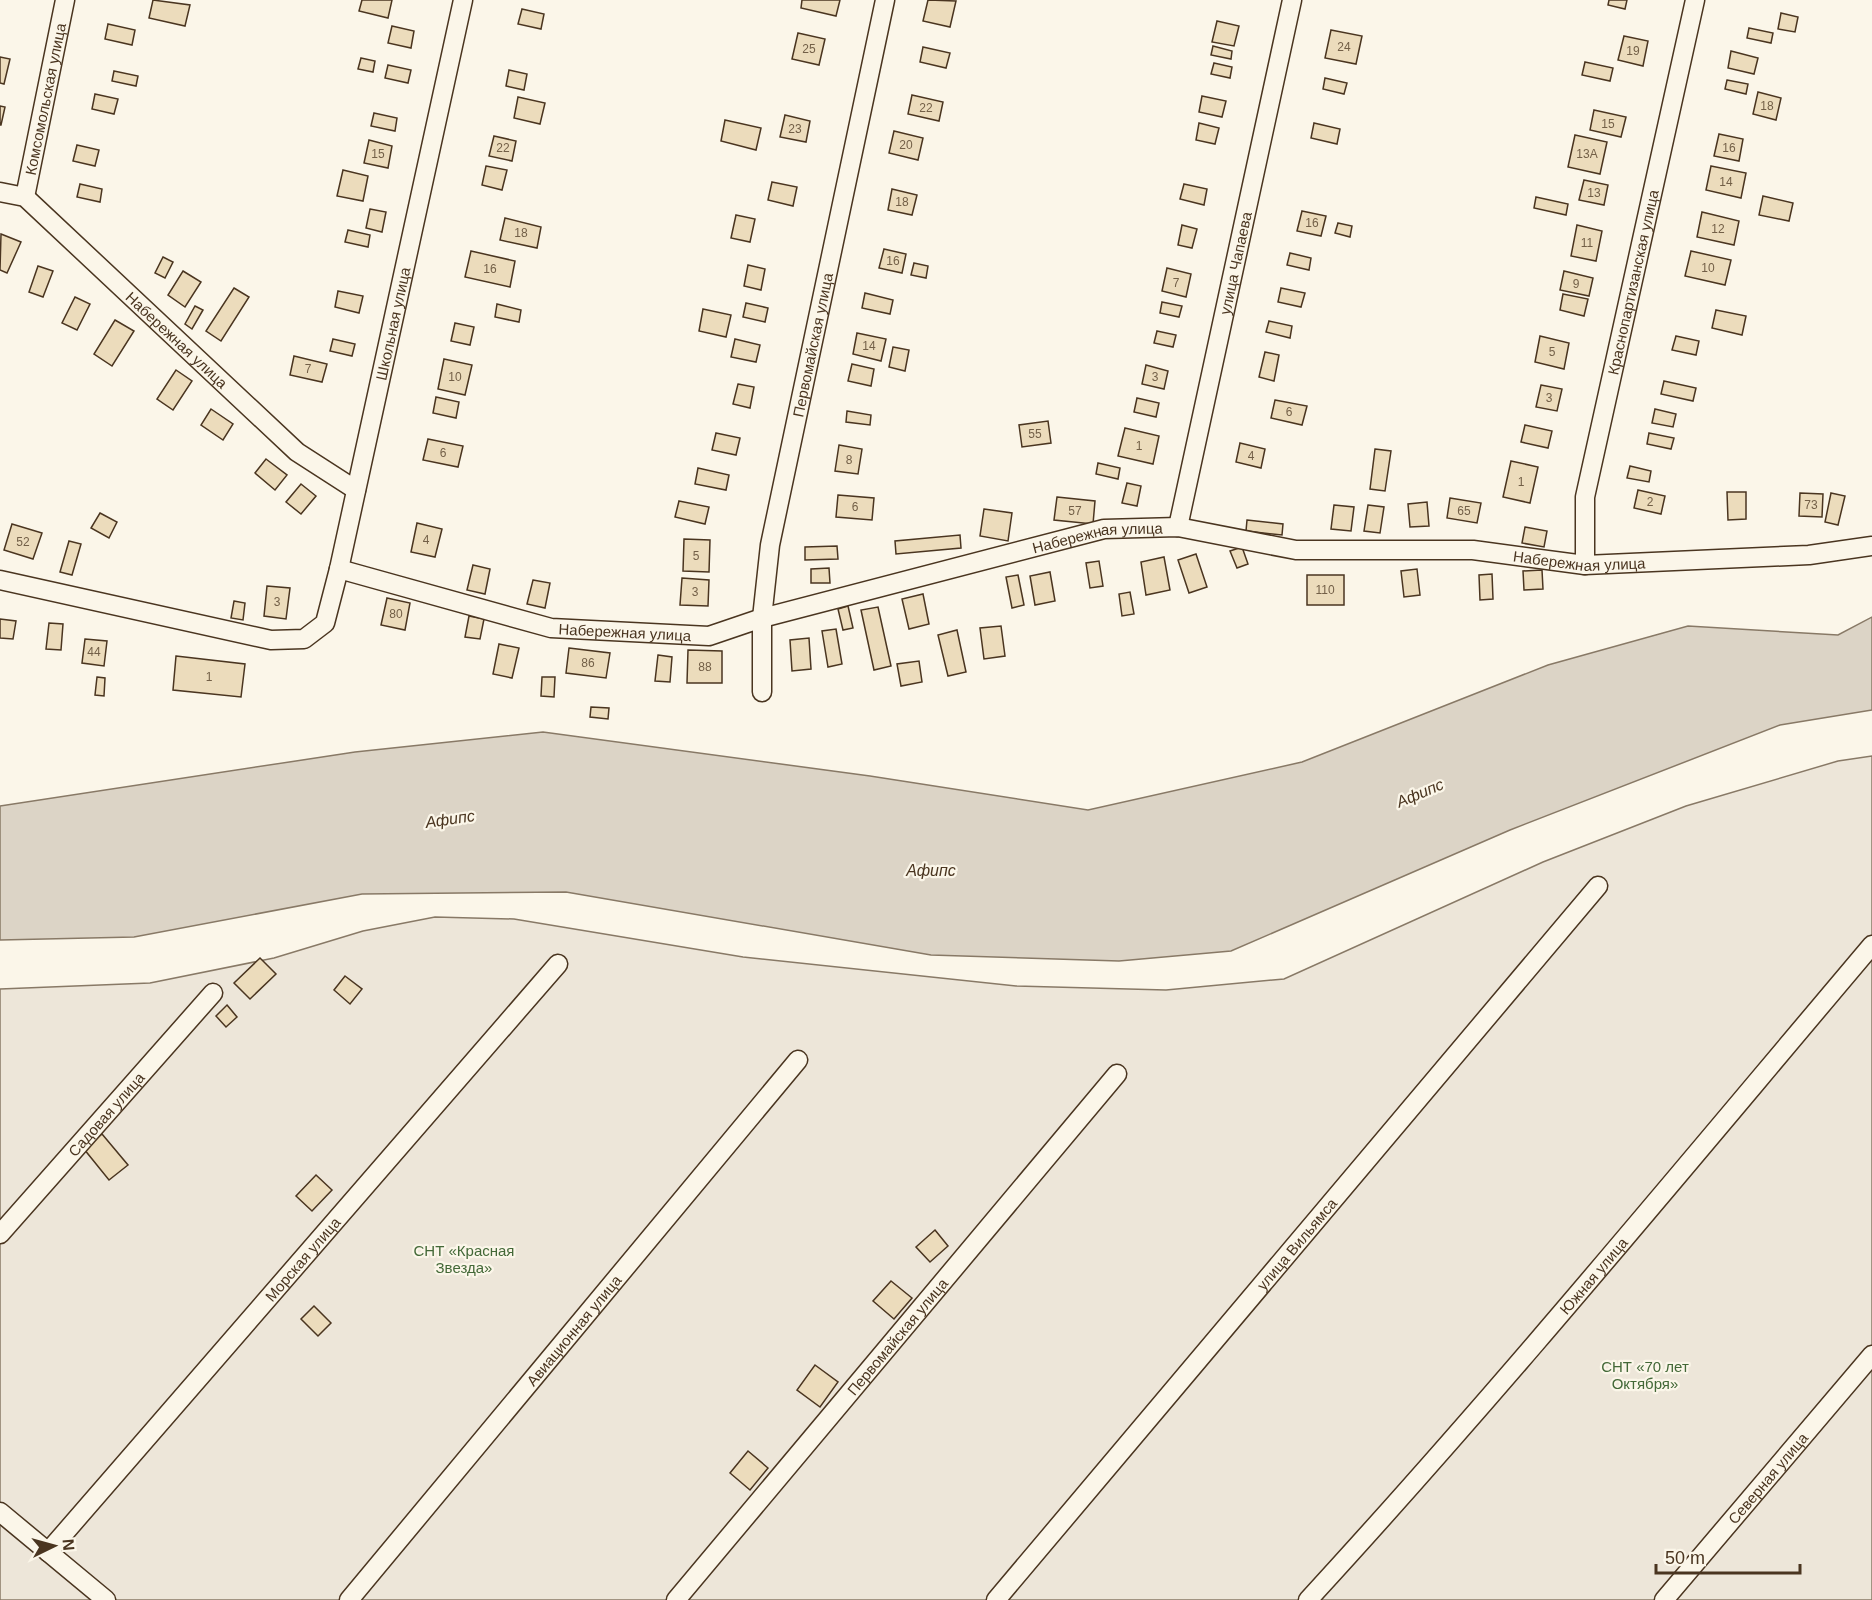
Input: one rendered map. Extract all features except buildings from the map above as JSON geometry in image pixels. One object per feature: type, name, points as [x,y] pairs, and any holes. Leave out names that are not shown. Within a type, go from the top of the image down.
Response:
[{"type":"street","name":"Комсомольская улица","points":[[25,197],[66,0]]},
{"type":"street","name":"Школьная улица","points":[[0,580],[271,640],[304,639],[324,623],[339,569],[463,0]]},
{"type":"street","name":"Первомайская улица","points":[[762,692],[762,618],[770,544],[885,0]]},
{"type":"street","name":"улица Чапаева","points":[[1178,526],[1292,0]]},
{"type":"street","name":"Краснопартизанская улица","points":[[1585,565],[1585,497],[1695,0]]},
{"type":"street","points":[[0,192],[25,197]]},
{"type":"street","name":"Набережная улица","points":[[25,197],[297,452],[356,490]]},
{"type":"street","name":"Набережная улица","points":[[339,569],[551,628],[709,636],[762,618],[1104,529],[1178,526],[1296,550],[1473,550],[1585,565],[1809,555],[1872,546]]},
{"type":"street","name":"улица Вильямса","points":[[996,1600],[1598,886]]},
{"type":"street","name":"Южная улица","points":[[1308,1600],[1375,1527],[1562,1311],[1872,945]]},
{"type":"street","name":"Морская улица","points":[[48,1552],[558,964]]},
{"type":"street","name":"Садовая улица","points":[[0,1234],[213,993]]},
{"type":"street","name":"Авиационная улица","points":[[349,1600],[798,1060]]},
{"type":"street","name":"Первомайская улица","points":[[676,1600],[1117,1074]]},
{"type":"street","name":"Северная улица","points":[[1664,1600],[1872,1355]]},
{"type":"street","points":[[0,1512],[106,1600]]},
{"type":"green space","name":"СНТ «Красная Звезда»","points":[[1872,756],[1872,1600],[0,1600],[0,989],[150,983],[274,958],[363,931],[435,917],[514,919],[743,957],[1016,986],[1166,990],[1284,979],[1543,862],[1686,806],[1838,761]]},
{"type":"water","name":"Афипс","points":[[1872,617],[1872,710],[1780,725],[1510,830],[1231,951],[1119,961],[931,955],[566,892],[362,894],[134,937],[0,940],[0,806],[355,752],[543,732],[870,776],[1088,810],[1302,762],[1548,665],[1688,626],[1838,635]]},
{"type":"park label","name":"СНТ «70 лет Октября»","points":[[1645,1374]]}]
